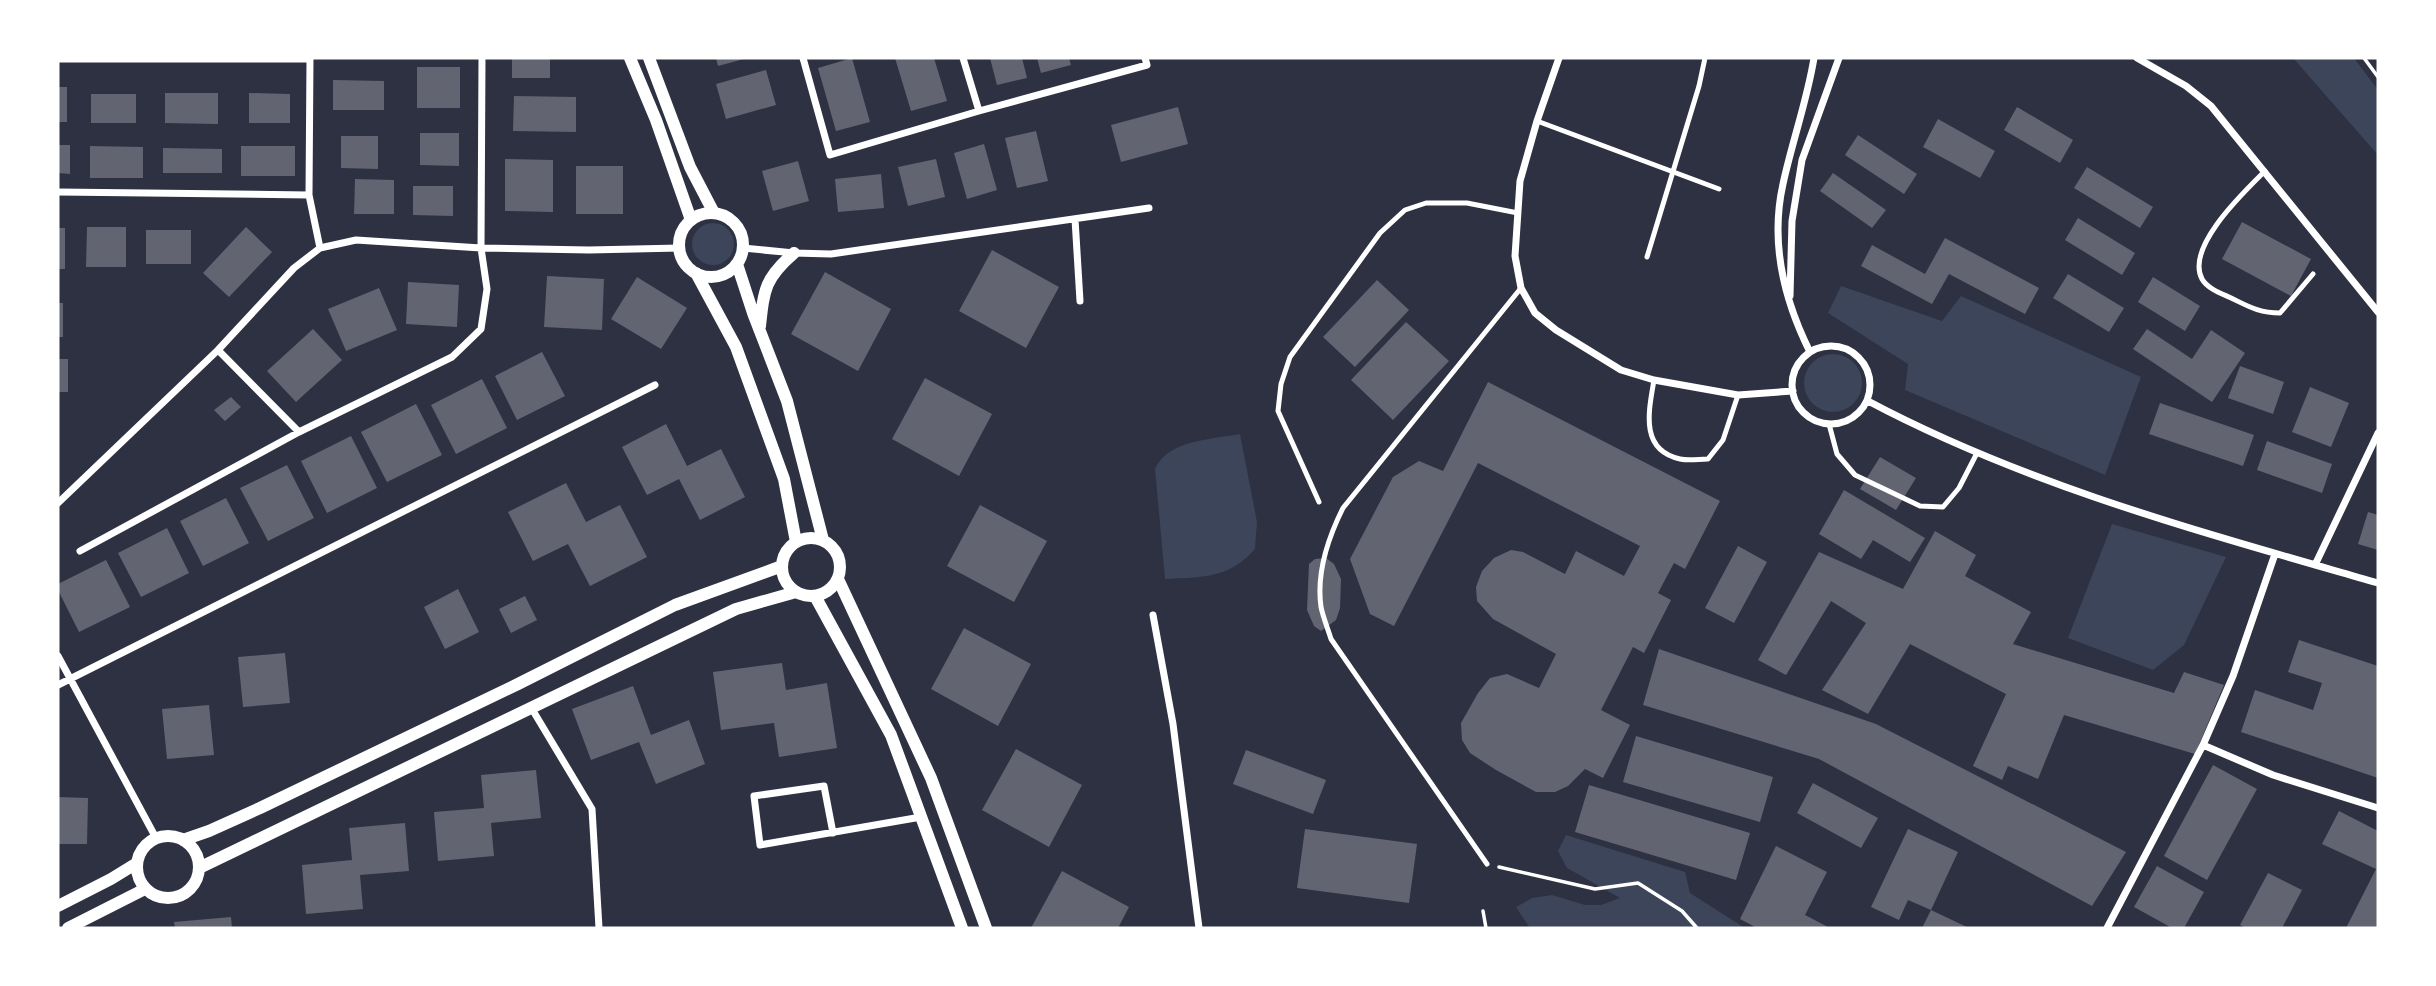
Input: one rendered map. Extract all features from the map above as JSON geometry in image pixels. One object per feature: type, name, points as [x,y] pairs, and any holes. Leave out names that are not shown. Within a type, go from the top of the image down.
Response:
[{"type":"street","points":[[80,551],[299,432],[452,357],[481,329],[487,289],[481,248],[482,58]]},
{"type":"street","points":[[630,58],[656,120],[691,220]]},
{"type":"street","points":[[649,58],[690,167],[714,213]]},
{"type":"street","points":[[803,58],[830,155],[1146,61]]},
{"type":"street","points":[[963,58],[979,111]]},
{"type":"street","points":[[1559,58],[1520,181],[1515,256],[1521,288],[1535,313],[1556,330],[1621,370],[1654,380],[1738,395],[1793,391]]},
{"type":"street","points":[[1810,352],[1790,307],[1781,271],[1778,222],[1783,185],[1814,58]]},
{"type":"street","points":[[1790,307],[1792,221],[1796,188],[1802,160],[1839,58]]},
{"type":"street","points":[[2137,58],[2169,75],[2211,106],[2378,312]]},
{"type":"street","points":[[58,59],[310,59],[309,195],[320,248]]},
{"type":"street","points":[[58,192],[309,195]]},
{"type":"street","points":[[743,248],[831,254],[1149,208]]},
{"type":"street","points":[[714,213],[732,220],[743,238],[743,248],[737,264],[723,275],[705,276],[688,267],[680,248],[684,228],[691,220],[714,213]]},
{"type":"street","points":[[1075,219],[1080,301]]},
{"type":"street","points":[[58,503],[218,350],[294,268],[320,248],[356,240],[481,248],[680,248]]},
{"type":"street","points":[[760,330],[762,305],[770,278],[794,253]]},
{"type":"street","points":[[737,264],[787,401],[823,540]]},
{"type":"street","points":[[696,273],[714,303],[741,360],[784,478],[796,542]]},
{"type":"street","points":[[1834,346],[1857,355],[1865,365],[1870,376],[1871,389],[1868,401],[1852,419],[1841,424],[1829,424],[1809,418],[1801,410],[1792,382],[1797,365],[1810,352],[1821,347],[1834,346]]},
{"type":"street","points":[[218,350],[299,432]]},
{"type":"street","points":[[58,685],[654,385]]},
{"type":"street","points":[[1868,401],[1977,453],[2174,524],[2378,583]]},
{"type":"street","points":[[2315,565],[2378,433]]},
{"type":"street","points":[[838,579],[825,593],[805,596],[796,592],[788,586],[782,566],[789,548],[804,539],[823,540],[831,546],[840,561],[838,579],[931,778],[986,928]]},
{"type":"street","points":[[2107,928],[2203,745],[2233,676],[2274,554]]},
{"type":"street","points":[[183,840],[273,802],[675,605],[782,566]]},
{"type":"street","points":[[199,868],[736,608],[796,592]]},
{"type":"street","points":[[815,596],[891,735],[962,928]]},
{"type":"street","points":[[1153,615],[1173,724],[1199,928]]},
{"type":"street","points":[[58,656],[156,838]]},
{"type":"street","points":[[532,709],[592,809],[599,928]]},
{"type":"street","points":[[2203,745],[2273,775],[2378,808]]},
{"type":"street","points":[[833,832],[824,786],[754,796],[760,845],[921,817]]},
{"type":"street","points":[[174,836],[183,840],[195,852],[199,868],[192,888],[174,898],[163,898],[145,889],[136,873],[136,863],[143,848],[156,838],[174,836]]},
{"type":"street","points":[[58,906],[136,863]]},
{"type":"street","points":[[68,928],[145,889]]},
{"type":"lane","points":[[1647,257],[1705,58]]},
{"type":"lane","points":[[1537,121],[1719,189]]},
{"type":"lane","points":[[2264,171],[2228,209],[2214,230],[2199,262],[2202,279],[2211,288],[2261,313],[2280,313],[2313,274]]},
{"type":"lane","points":[[1319,502],[1278,411],[1281,384],[1290,357],[1380,233],[1405,211],[1426,203],[1468,203],[1518,213]]},
{"type":"lane","points":[[1487,864],[1331,639],[1321,607],[1321,579],[1331,533],[1343,508],[1521,288]]},
{"type":"lane","points":[[1654,380],[1648,412],[1650,434],[1660,449],[1680,459],[1708,459],[1723,440],[1738,395]]},
{"type":"lane","points":[[1829,424],[1838,454],[1856,475],[1920,506],[1943,507],[1959,488],[1977,453]]},
{"type":"path","points":[[2364,58],[2378,76]]},
{"type":"path","points":[[1487,864],[1595,889],[1638,883],[1682,911],[1697,928]]},
{"type":"path","points":[[1483,911],[1486,928]]},
{"type":"shaded area","points":[[2293,58],[2354,58],[2378,90],[2378,155]]},
{"type":"shaded area","points":[[713,223],[728,229],[734,244],[728,259],[713,265],[698,259],[692,244],[698,229]]},
{"type":"shaded area","points":[[1841,286],[1942,321],[1961,296],[2141,377],[2105,475],[1905,390],[1908,364],[1828,313]]},
{"type":"shaded area","points":[[1833,354],[1844,356],[1857,367],[1862,383],[1860,394],[1849,407],[1833,412],[1822,410],[1809,399],[1804,383],[1806,372],[1817,359]]},
{"type":"shaded area","points":[[1240,434],[1257,522],[1255,549],[1245,559],[1225,571],[1203,577],[1165,579],[1155,469],[1161,459],[1180,446]]},
{"type":"shaded area","points":[[2112,524],[2226,557],[2184,645],[2153,670],[2068,638]]},
{"type":"shaded area","points":[[1566,835],[1685,872],[1690,893],[1745,928],[1530,928],[1516,907],[1532,898],[1552,895],[1585,905],[1601,905],[1620,898],[1567,868],[1558,851]]},
{"type":"building","points":[[512,58],[550,58],[550,78],[512,78]]},
{"type":"building","points":[[716,58],[744,58],[744,59],[718,66]]},
{"type":"building","points":[[852,58],[870,122],[836,131],[818,68]]},
{"type":"building","points":[[895,58],[934,58],[947,101],[911,111]]},
{"type":"building","points":[[990,58],[1022,58],[1027,78],[997,85]]},
{"type":"building","points":[[1037,58],[1069,58],[1071,65],[1041,73]]},
{"type":"building","points":[[417,67],[460,67],[460,108],[417,108]]},
{"type":"building","points":[[766,70],[776,105],[726,119],[716,84]]},
{"type":"building","points":[[333,80],[384,81],[384,110],[333,110]]},
{"type":"building","points":[[58,87],[67,87],[67,122],[58,122]]},
{"type":"building","points":[[165,93],[218,93],[218,124],[165,123]]},
{"type":"building","points":[[249,93],[290,94],[290,123],[249,123]]},
{"type":"building","points":[[91,94],[136,94],[136,123],[91,123]]},
{"type":"building","points":[[514,96],[576,97],[576,132],[513,131]]},
{"type":"building","points":[[1178,107],[1188,144],[1121,162],[1111,125]]},
{"type":"building","points":[[2017,107],[2073,140],[2060,163],[2004,130]]},
{"type":"building","points":[[1938,119],[1995,151],[1980,178],[1923,147]]},
{"type":"building","points":[[1036,131],[1048,181],[1017,188],[1005,138]]},
{"type":"building","points":[[420,133],[459,133],[459,166],[420,165]]},
{"type":"building","points":[[1858,135],[1917,174],[1904,194],[1845,155]]},
{"type":"building","points":[[341,136],[378,136],[378,169],[341,168]]},
{"type":"building","points":[[984,144],[997,190],[967,199],[954,153]]},
{"type":"building","points":[[58,145],[70,145],[70,174],[58,173]]},
{"type":"building","points":[[90,146],[143,147],[143,178],[90,178]]},
{"type":"building","points":[[241,146],[295,146],[295,176],[241,176]]},
{"type":"building","points":[[163,148],[222,149],[222,173],[163,173]]},
{"type":"building","points":[[505,159],[553,160],[553,212],[505,211]]},
{"type":"building","points":[[936,159],[945,197],[908,206],[898,167]]},
{"type":"building","points":[[798,161],[809,201],[773,211],[762,171]]},
{"type":"building","points":[[576,166],[623,166],[623,214],[576,214]]},
{"type":"building","points":[[2087,167],[2153,207],[2140,228],[2074,188]]},
{"type":"building","points":[[1833,173],[1886,210],[1872,228],[1820,191]]},
{"type":"building","points":[[881,174],[884,208],[838,212],[835,179]]},
{"type":"building","points":[[355,179],[394,180],[394,214],[354,214]]},
{"type":"building","points":[[413,186],[453,186],[453,216],[413,215]]},
{"type":"building","points":[[2078,218],[2135,253],[2122,275],[2065,240]]},
{"type":"building","points":[[2242,222],[2311,259],[2291,296],[2222,259]]},
{"type":"building","points":[[87,227],[126,227],[126,267],[86,267]]},
{"type":"building","points":[[246,227],[272,252],[229,297],[203,273]]},
{"type":"building","points":[[58,228],[65,228],[65,269],[58,269]]},
{"type":"building","points":[[146,230],[191,230],[191,264],[146,264]]},
{"type":"building","points":[[1945,238],[2039,288],[2025,314],[1949,274],[1932,304],[1861,266],[1872,245],[1925,274]]},
{"type":"building","points":[[992,250],[1059,287],[1026,348],[959,311]]},
{"type":"building","points":[[825,272],[891,309],[858,371],[791,334]]},
{"type":"building","points":[[2068,274],[2124,308],[2109,332],[2053,298]]},
{"type":"building","points":[[547,276],[604,279],[602,330],[544,327]]},
{"type":"building","points":[[637,277],[687,308],[661,349],[611,319]]},
{"type":"building","points":[[2153,277],[2200,306],[2185,331],[2138,302]]},
{"type":"building","points":[[1377,280],[1409,310],[1355,367],[1323,337]]},
{"type":"building","points":[[408,282],[459,285],[457,327],[406,324]]},
{"type":"building","points":[[379,288],[397,330],[346,351],[328,309]]},
{"type":"building","points":[[58,303],[63,303],[63,337],[58,337]]},
{"type":"building","points":[[1406,322],[1449,361],[1393,420],[1351,380]]},
{"type":"building","points":[[313,329],[342,360],[296,402],[267,371]]},
{"type":"building","points":[[2147,329],[2192,359],[2211,330],[2245,353],[2212,402],[2133,349]]},
{"type":"building","points":[[542,352],[565,396],[517,420],[495,376]]},
{"type":"building","points":[[58,359],[68,359],[68,392],[58,392]]},
{"type":"building","points":[[2240,366],[2284,382],[2273,414],[2228,398]]},
{"type":"building","points":[[925,378],[992,414],[959,476],[892,439]]},
{"type":"building","points":[[482,379],[507,428],[456,454],[431,405]]},
{"type":"building","points":[[1488,382],[1720,501],[1685,569],[1674,563],[1658,593],[1671,600],[1644,653],[1633,647],[1601,710],[1630,725],[1603,778],[1585,769],[1568,786],[1555,792],[1536,792],[1496,770],[1470,753],[1462,740],[1461,723],[1490,678],[1507,674],[1539,688],[1556,654],[1493,619],[1477,601],[1476,587],[1482,571],[1494,558],[1511,550],[1523,552],[1565,574],[1576,551],[1624,576],[1640,546],[1478,463],[1394,626],[1370,614],[1350,559],[1393,477],[1419,461],[1443,471]]},
{"type":"building","points":[[2310,387],[2349,403],[2331,447],[2292,432]]},
{"type":"building","points":[[231,397],[241,407],[225,421],[214,410]]},
{"type":"building","points":[[2160,403],[2254,435],[2243,466],[2149,434]]},
{"type":"building","points":[[416,404],[442,455],[387,482],[361,432]]},
{"type":"building","points":[[666,424],[687,466],[721,449],[745,497],[700,520],[679,479],[647,495],[622,447]]},
{"type":"building","points":[[351,436],[377,488],[327,513],[301,461]]},
{"type":"building","points":[[2267,441],[2332,464],[2322,493],[2257,470]]},
{"type":"building","points":[[1880,457],[1916,478],[1896,510],[1860,489]]},
{"type":"building","points":[[287,465],[314,518],[268,541],[240,488]]},
{"type":"building","points":[[566,483],[586,522],[620,505],[647,557],[590,586],[568,544],[533,561],[508,512]]},
{"type":"building","points":[[1844,490],[1925,538],[1910,562],[1873,540],[1861,559],[1819,534]]},
{"type":"building","points":[[226,498],[249,543],[203,566],[180,521]]},
{"type":"building","points":[[980,505],[1047,541],[1014,602],[947,566]]},
{"type":"building","points":[[2368,512],[2378,515],[2378,550],[2358,544]]},
{"type":"building","points":[[167,528],[189,573],[141,597],[118,553]]},
{"type":"building","points":[[1935,531],[1976,555],[1965,576],[2031,612],[2013,644],[2174,693],[2184,672],[2224,685],[2195,754],[2064,715],[2038,779],[2008,766],[2002,780],[1973,766],[2006,694],[1910,644],[1868,714],[1822,690],[1866,623],[1831,601],[1786,675],[1758,660],[1819,552],[1903,589]]},
{"type":"building","points":[[1738,546],[1767,562],[1734,623],[1705,608]]},
{"type":"building","points":[[1326,558],[1334,564],[1341,579],[1340,608],[1336,620],[1321,631],[1314,626],[1307,610],[1309,564],[1315,559]]},
{"type":"building","points":[[106,560],[130,607],[79,632],[58,590],[58,584]]},
{"type":"building","points":[[458,589],[479,632],[445,649],[424,607]]},
{"type":"building","points":[[525,596],[537,620],[511,633],[499,609]]},
{"type":"building","points":[[964,628],[1031,664],[998,726],[931,689]]},
{"type":"building","points":[[2299,640],[2378,666],[2378,778],[2241,732],[2255,690],[2313,710],[2322,683],[2288,672]]},
{"type":"building","points":[[1659,649],[1876,724],[2126,852],[2092,906],[1819,759],[1643,705]]},
{"type":"building","points":[[285,653],[290,703],[243,707],[238,657]]},
{"type":"building","points":[[782,663],[786,690],[827,683],[837,748],[779,757],[774,723],[721,730],[713,672]]},
{"type":"building","points":[[633,686],[651,735],[689,720],[705,764],[656,784],[639,742],[591,760],[572,709]]},
{"type":"building","points":[[209,705],[214,755],[167,759],[162,709]]},
{"type":"building","points":[[1636,736],[1773,777],[1760,822],[1623,782]]},
{"type":"building","points":[[1016,749],[1082,785],[1049,847],[982,810]]},
{"type":"building","points":[[1246,750],[1326,780],[1313,814],[1233,784]]},
{"type":"building","points":[[2213,765],[2257,789],[2207,880],[2164,856]]},
{"type":"building","points":[[536,770],[541,818],[491,823],[494,856],[438,861],[434,812],[484,808],[481,775]]},
{"type":"building","points":[[1813,783],[1878,818],[1861,848],[1797,813]]},
{"type":"building","points":[[1589,785],[1750,833],[1736,880],[1575,832]]},
{"type":"building","points":[[58,797],[88,798],[87,844],[58,844]]},
{"type":"building","points":[[2339,811],[2378,831],[2378,928],[2346,928],[2376,869],[2322,844]]},
{"type":"building","points":[[405,823],[409,871],[360,875],[363,909],[306,914],[302,865],[352,860],[349,828]]},
{"type":"building","points":[[1305,829],[1417,844],[1409,903],[1297,888]]},
{"type":"building","points":[[1908,829],[1958,852],[1931,910],[1908,900],[1899,920],[1871,907]]},
{"type":"building","points":[[1776,846],[1827,872],[1805,915],[1830,928],[1757,928],[1740,919]]},
{"type":"building","points":[[2157,866],[2204,892],[2184,928],[2172,928],[2134,907]]},
{"type":"building","points":[[1062,871],[1129,907],[1118,928],[1031,928]]},
{"type":"building","points":[[2268,873],[2302,890],[2282,928],[2246,928],[2240,925]]},
{"type":"building","points":[[1931,910],[1969,928],[1922,928]]},
{"type":"building","points":[[231,917],[232,928],[175,928],[174,922]]}]
